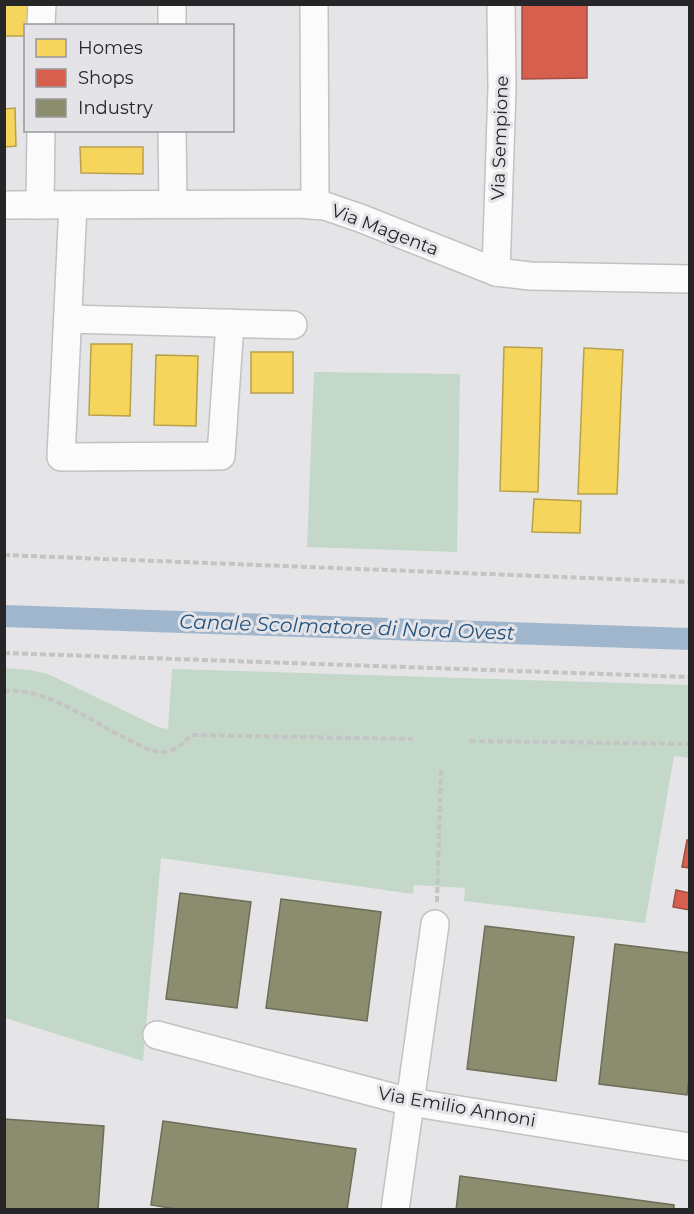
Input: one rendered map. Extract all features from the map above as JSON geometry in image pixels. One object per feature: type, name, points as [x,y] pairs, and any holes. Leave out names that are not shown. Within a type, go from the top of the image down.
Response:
[{"type":"street","points":[[41,24],[42,4]]},
{"type":"street","points":[[172,4],[172,24]]},
{"type":"street","points":[[314,4],[315,205]]},
{"type":"street","name":"Via Sempione","points":[[496,272],[502,88],[501,4]]},
{"type":"street","points":[[40,132],[40,205]]},
{"type":"street","points":[[172,132],[173,203]]},
{"type":"street","name":"Via Magenta","points":[[4,205],[173,203],[326,206],[496,272],[530,276],[690,279]]},
{"type":"street","points":[[73,205],[61,457],[221,456],[230,323]]},
{"type":"street","points":[[68,319],[293,325]]},
{"type":"street","points":[[395,1209],[435,924]]},
{"type":"street","name":"Via Emilio Annoni","points":[[157,1035],[410,1102],[690,1147]]},
{"type":"path","points":[[4,555],[690,582]]},
{"type":"path","points":[[4,652],[690,677]]},
{"type":"path","points":[[4,691],[27,691],[45,697],[138,745],[161,752],[177,750],[192,735],[413,739]]},
{"type":"path","points":[[470,741],[690,744]]},
{"type":"path","points":[[435,924],[439,883],[441,769]]},
{"type":"green space","points":[[314,372],[460,374],[457,552],[307,547]]},
{"type":"green space","points":[[5,668],[48,674],[158,727],[168,729],[172,669],[689,685],[689,758],[674,756],[645,923],[464,901],[465,888],[414,885],[413,894],[161,858],[143,1061],[5,1018]]},
{"type":"building: Homes","points":[[4,4],[31,4],[31,24],[24,24],[24,36],[4,36]]},
{"type":"building: Homes","points":[[15,108],[16,146],[4,147],[4,109]]},
{"type":"building: Homes","points":[[80,147],[143,147],[143,174],[81,173]]},
{"type":"building: Homes","points":[[91,344],[132,344],[130,416],[89,415]]},
{"type":"building: Homes","points":[[504,347],[542,348],[538,492],[500,491]]},
{"type":"building: Homes","points":[[584,348],[623,350],[617,494],[578,494]]},
{"type":"building: Homes","points":[[251,352],[293,352],[293,393],[251,393]]},
{"type":"building: Homes","points":[[156,355],[198,356],[196,426],[154,425]]},
{"type":"building: Homes","points":[[534,499],[581,501],[580,533],[532,532]]},
{"type":"building: Shops","points":[[522,4],[587,4],[587,78],[522,79]]},
{"type":"building: Shops","points":[[687,840],[690,841],[690,868],[682,867]]},
{"type":"building: Shops","points":[[676,890],[690,893],[690,910],[673,907]]},
{"type":"building: Industry","points":[[180,893],[251,902],[237,1008],[166,999]]},
{"type":"building: Industry","points":[[281,899],[381,912],[367,1021],[266,1008]]},
{"type":"building: Industry","points":[[485,926],[574,937],[556,1081],[467,1069]]},
{"type":"building: Industry","points":[[615,944],[690,953],[690,1071],[687,1095],[599,1084]]},
{"type":"building: Industry","points":[[4,1119],[104,1126],[98,1210],[4,1210]]},
{"type":"building: Industry","points":[[163,1121],[356,1149],[347,1210],[182,1210],[151,1205]]},
{"type":"building: Industry","points":[[460,1176],[674,1205],[674,1210],[456,1210]]},
{"type":"waterway","name":"Canale Scolmatore di Nord Ovest","points":[[4,616],[690,639]]}]
